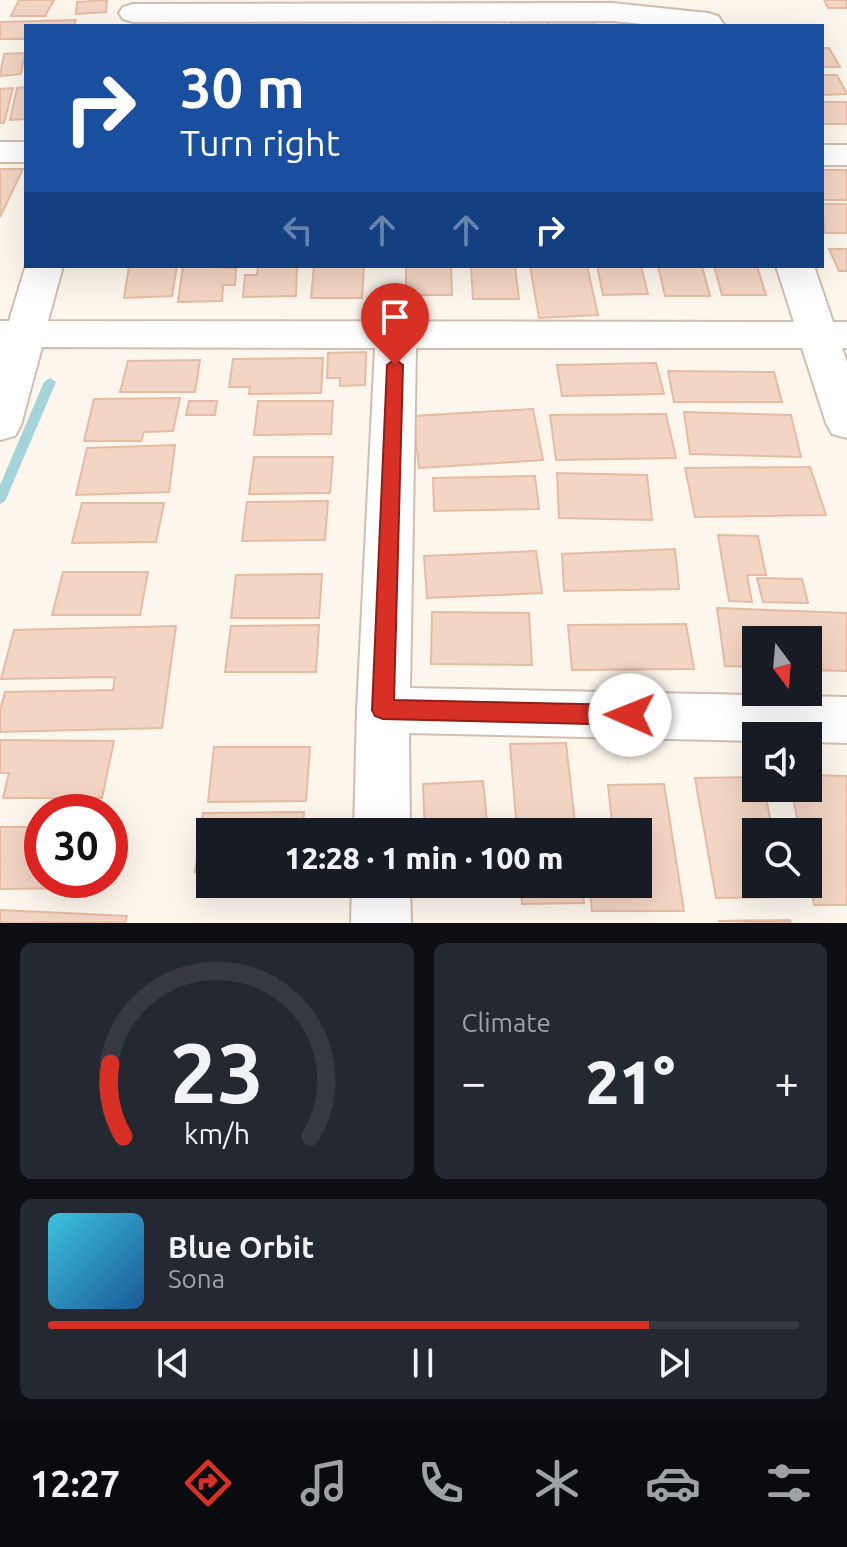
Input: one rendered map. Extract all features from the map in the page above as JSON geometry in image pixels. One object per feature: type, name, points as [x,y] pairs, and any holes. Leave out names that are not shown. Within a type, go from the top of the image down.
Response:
[{"type":"street","points":[[132,13],[380,6],[612,12],[709,24]]},
{"type":"street","points":[[0,152],[24,152]]},
{"type":"street","points":[[824,155],[847,155]]},
{"type":"street","points":[[0,425],[13,334],[43,268]]},
{"type":"street","points":[[796,268],[832,335],[847,423]]},
{"type":"street","points":[[13,334],[832,335]]},
{"type":"street","points":[[382,818],[396,334]]},
{"type":"street","points":[[383,710],[847,720]]},
{"type":"street","points":[[381,898],[381,923]]},
{"type":"building","points":[[19,0],[54,0],[45,16],[11,16]]},
{"type":"building","points":[[107,0],[106,12],[76,14],[77,2]]},
{"type":"building","points":[[824,0],[847,0],[847,8],[828,8]]},
{"type":"building","points":[[548,19],[549,24],[512,24],[511,20]]},
{"type":"building","points":[[76,20],[75,24],[24,24],[24,39],[0,39],[0,22]]},
{"type":"building","points":[[553,20],[593,20],[594,24],[554,24]]},
{"type":"building","points":[[824,48],[829,48],[840,67],[824,67]]},
{"type":"building","points":[[24,53],[21,74],[0,76],[4,54]]},
{"type":"building","points":[[824,75],[837,75],[847,94],[824,95]]},
{"type":"building","points":[[24,87],[24,119],[10,120],[17,88]]},
{"type":"building","points":[[13,88],[4,123],[0,123],[0,89]]},
{"type":"building","points":[[824,102],[847,102],[847,124],[824,124]]},
{"type":"building","points":[[0,169],[23,169],[0,217]]},
{"type":"building","points":[[824,170],[847,170],[847,200],[824,200]]},
{"type":"building","points":[[824,204],[847,204],[847,233],[825,233]]},
{"type":"building","points":[[829,249],[847,249],[847,271],[839,271]]},
{"type":"building","points":[[129,268],[177,268],[172,296],[124,298]]},
{"type":"building","points":[[183,268],[236,268],[235,285],[223,285],[222,301],[178,302]]},
{"type":"building","points":[[258,268],[297,268],[296,296],[243,297],[245,275],[257,275]]},
{"type":"building","points":[[314,268],[364,268],[362,298],[311,298]]},
{"type":"building","points":[[406,268],[451,268],[452,295],[406,295]]},
{"type":"building","points":[[471,268],[515,268],[519,299],[473,299]]},
{"type":"building","points":[[530,268],[587,268],[598,315],[539,318]]},
{"type":"building","points":[[597,268],[642,268],[648,294],[603,295]]},
{"type":"building","points":[[658,268],[703,268],[710,296],[665,296]]},
{"type":"building","points":[[715,268],[758,268],[766,295],[722,295]]},
{"type":"building","points":[[366,352],[365,385],[340,386],[340,378],[327,378],[328,353]]},
{"type":"building","points":[[323,358],[321,393],[249,394],[250,387],[229,387],[233,359]]},
{"type":"building","points":[[200,360],[195,392],[120,392],[128,361]]},
{"type":"building","points":[[656,363],[664,394],[562,396],[557,365]]},
{"type":"building","points":[[668,371],[774,372],[782,402],[674,402]]},
{"type":"building","points":[[180,398],[173,431],[144,432],[141,441],[84,441],[94,399]]},
{"type":"building","points":[[189,401],[217,401],[215,415],[186,415]]},
{"type":"building","points":[[258,401],[333,401],[331,434],[254,435]]},
{"type":"building","points":[[533,409],[543,460],[419,468],[413,416]]},
{"type":"building","points":[[684,412],[791,415],[801,457],[690,454]]},
{"type":"building","points":[[666,414],[676,458],[556,460],[550,415]]},
{"type":"building","points":[[175,445],[169,492],[76,495],[87,448]]},
{"type":"building","points":[[254,457],[333,457],[330,493],[249,494]]},
{"type":"building","points":[[810,467],[826,515],[695,517],[685,468]]},
{"type":"building","points":[[557,473],[647,475],[652,520],[559,518]]},
{"type":"building","points":[[535,476],[539,509],[434,511],[433,478]]},
{"type":"building","points":[[328,501],[325,540],[242,541],[247,502]]},
{"type":"building","points":[[82,503],[164,503],[156,542],[72,543]]},
{"type":"building","points":[[718,535],[758,536],[766,575],[747,575],[752,602],[729,601]]},
{"type":"building","points":[[675,549],[679,589],[564,591],[562,554]]},
{"type":"building","points":[[536,551],[542,593],[427,598],[424,556]]},
{"type":"building","points":[[63,572],[148,572],[140,615],[52,615]]},
{"type":"building","points":[[322,574],[319,618],[231,618],[236,575]]},
{"type":"building","points":[[757,578],[802,579],[808,603],[763,602]]},
{"type":"building","points":[[717,608],[847,613],[847,671],[822,670],[822,626],[742,626],[742,667],[725,666]]},
{"type":"building","points":[[432,612],[529,613],[532,665],[431,664]]},
{"type":"building","points":[[686,624],[694,669],[572,670],[568,625]]},
{"type":"building","points":[[319,625],[316,672],[225,672],[231,626]]},
{"type":"building","points":[[176,626],[162,728],[0,732],[0,710],[5,692],[113,690],[115,677],[1,679],[14,630]]},
{"type":"building","points":[[0,740],[114,741],[103,794],[24,794],[24,798],[3,798],[9,773],[0,773]]},
{"type":"building","points":[[566,743],[574,818],[516,818],[510,744]]},
{"type":"building","points":[[214,747],[310,747],[306,801],[208,802]]},
{"type":"building","points":[[822,775],[847,776],[847,905],[814,905],[813,898],[822,898],[822,818],[797,818],[794,802],[822,802]]},
{"type":"building","points":[[742,777],[742,802],[767,802],[770,818],[742,818],[742,898],[716,898],[695,778]]},
{"type":"building","points":[[483,781],[487,818],[424,818],[423,784]]},
{"type":"building","points":[[664,784],[684,911],[592,911],[591,898],[652,898],[652,818],[612,818],[608,785]]},
{"type":"building","points":[[304,812],[303,818],[202,818],[203,813]]},
{"type":"building","points":[[0,827],[24,827],[24,889],[0,889]]},
{"type":"building","points":[[521,898],[583,898],[584,903],[522,904]]},
{"type":"building","points":[[0,910],[127,916],[125,923],[0,923]]},
{"type":"building","points":[[790,920],[791,923],[718,921]]},
{"type":"waterway","points":[[0,499],[50,382]]},
{"type":"route","points":[[395,365],[383,710],[630,715]]}]
